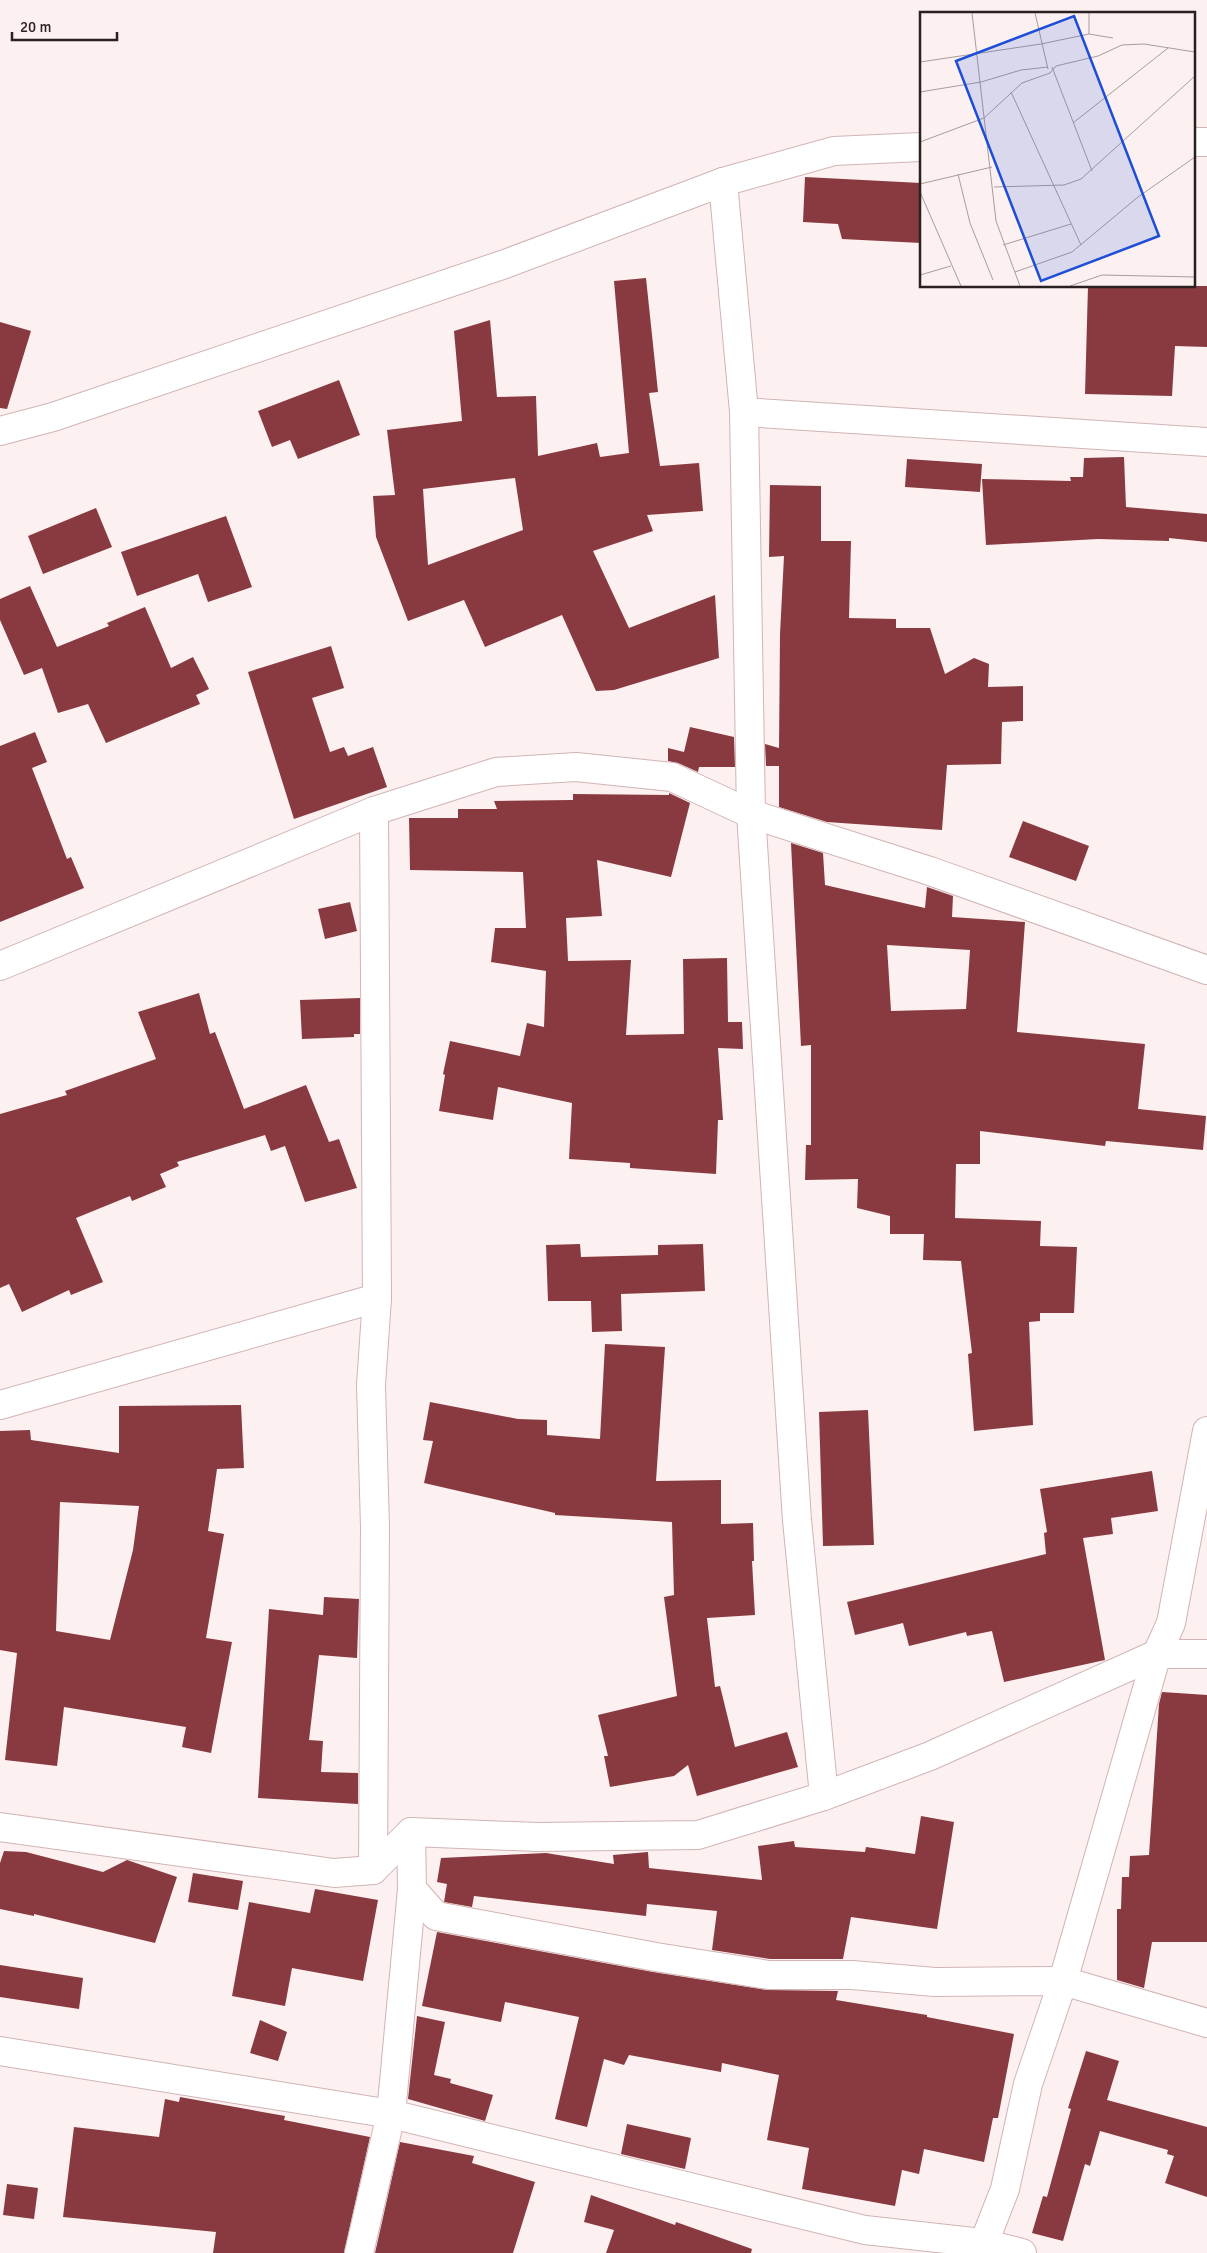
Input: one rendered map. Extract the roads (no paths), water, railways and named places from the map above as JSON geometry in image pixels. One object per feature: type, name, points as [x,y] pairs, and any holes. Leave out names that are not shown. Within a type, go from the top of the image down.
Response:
[{"type":"street","points":[[1194,142],[1207,142]]},
{"type":"street","points":[[0,431],[53,417],[505,264],[723,182],[834,151],[920,147]]},
{"type":"street","points":[[723,182],[744,412],[750,814],[797,1520],[824,1796]]},
{"type":"street","points":[[744,412],[1207,442]]},
{"type":"street","points":[[0,966],[374,811],[496,772],[576,767],[672,777],[750,814],[930,871],[1207,970]]},
{"type":"street","points":[[373,1870],[375,1527],[371,1385],[377,1298],[374,811]]},
{"type":"street","points":[[0,1405],[377,1298]]},
{"type":"street","points":[[981,2248],[1005,2189],[1028,2084],[1063,1981],[1157,1654],[1171,1623],[1207,1431]]},
{"type":"street","points":[[0,1827],[334,1873],[373,1870],[411,1832],[537,1837],[698,1835],[824,1796],[930,1756],[1157,1654],[1207,1654]]},
{"type":"street","points":[[359,2253],[391,2114],[412,1889],[411,1832]]},
{"type":"street","points":[[412,1889],[436,1916],[656,1958],[769,1975],[852,1975],[935,1982],[1063,1981],[1207,2022]]},
{"type":"street","points":[[0,2051],[391,2114],[865,2230],[1022,2253]]}]
